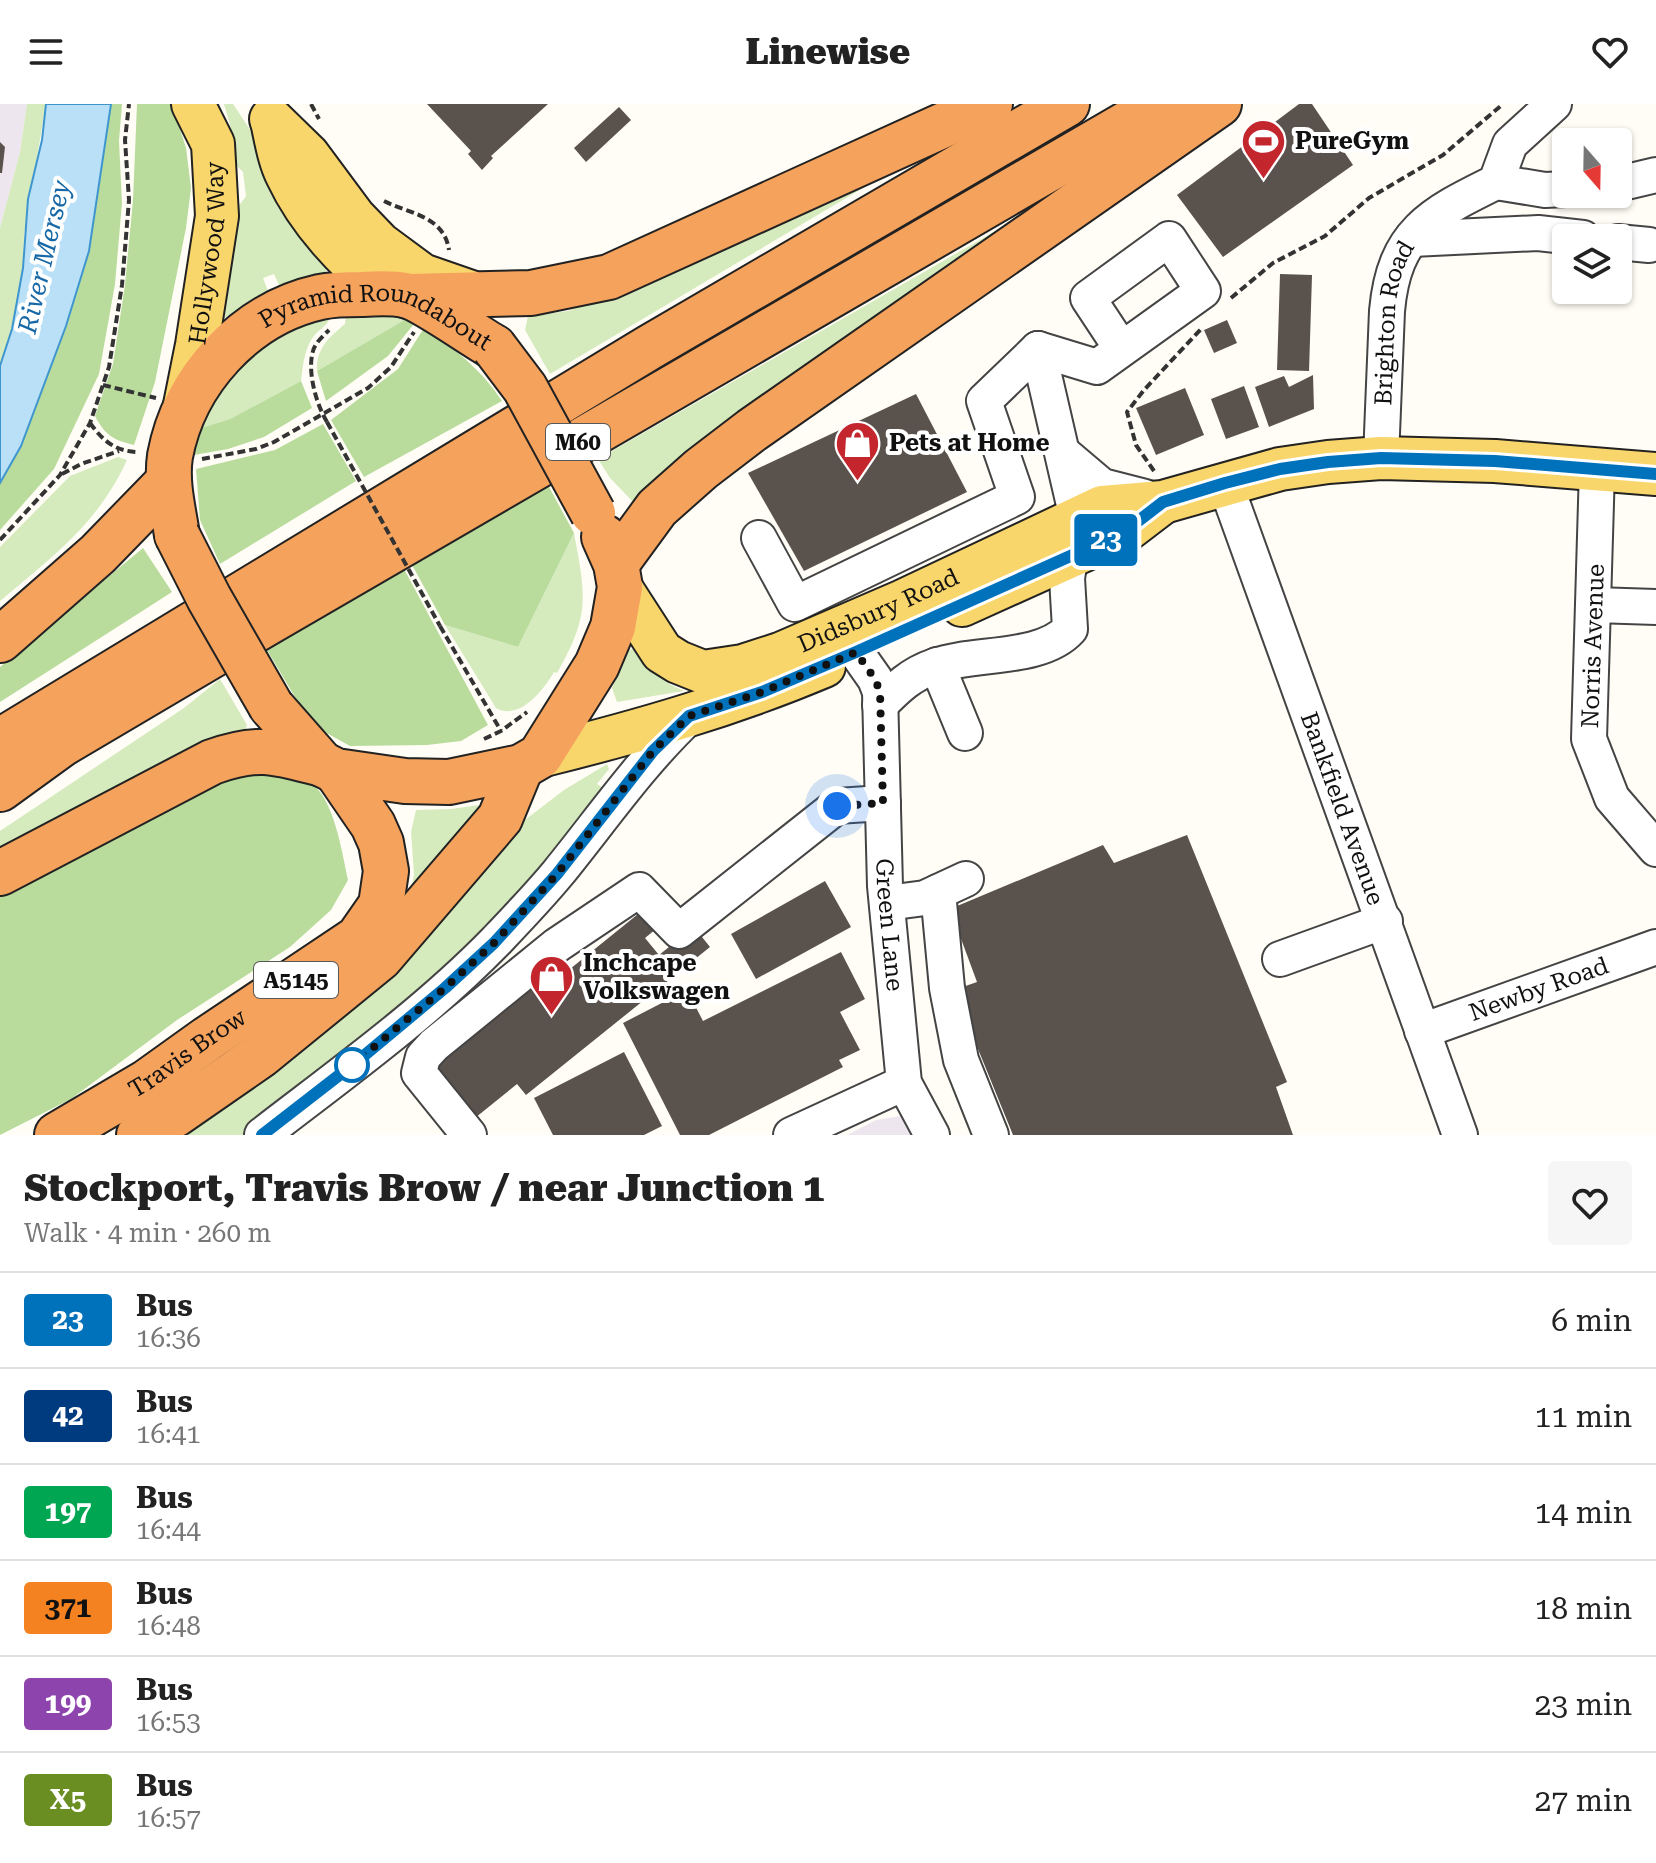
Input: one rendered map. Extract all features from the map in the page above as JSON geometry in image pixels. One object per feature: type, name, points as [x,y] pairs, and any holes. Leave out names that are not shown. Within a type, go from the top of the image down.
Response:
[{"type":"highway","points":[[404,305],[531,293],[609,277],[990,104]]},
{"type":"highway","name":"M60","points":[[0,741],[650,347],[1067,104]]},
{"type":"highway","name":"M60","points":[[0,789],[62,744],[267,623],[1161,104]]},
{"type":"highway","points":[[0,873],[212,762],[239,752],[264,750],[329,768],[405,781],[449,782],[521,751],[597,665],[613,627],[618,576],[657,508],[752,430],[1219,104]]},
{"type":"highway","name":"Pyramid Roundabout","points":[[329,768],[271,706],[177,535],[168,464],[185,405],[205,374],[258,323],[317,297],[404,305],[494,347],[525,388],[593,513],[618,576]]},
{"type":"highway","points":[[0,640],[98,554],[120,530],[168,464]]},
{"type":"highway","name":"Travis Brow","points":[[139,1135],[176,1114],[261,1055],[380,958],[500,818],[521,751]]},
{"type":"highway","name":"Travis Brow","points":[[67,1131],[147,1082],[358,938],[381,905],[386,871],[381,843],[373,825],[329,768]]},
{"type":"main road","name":"Hollywood Way","points":[[185,405],[217,216],[215,124],[193,104]]},
{"type":"main road","points":[[265,112],[308,155],[354,217],[403,263],[434,281],[466,291],[495,294]]},
{"type":"main road","points":[[265,112],[285,173],[304,206],[334,245],[404,305]]},
{"type":"main road","name":"Didsbury Road","points":[[618,576],[662,652],[703,672],[743,666],[780,654],[903,601],[1074,537],[1124,532],[1160,489],[1225,483],[1280,469],[1328,462],[1381,458],[1495,461],[1656,474]]},
{"type":"main road","name":"Didsbury Road","points":[[521,751],[689,716],[762,692],[856,652],[1074,537]]},
{"type":"street","points":[[1552,190],[1496,182],[1510,144],[1554,104]]},
{"type":"street","points":[[1632,181],[1656,175]]},
{"type":"street","name":"Brighton Road","points":[[1381,458],[1389,291],[1397,262],[1422,226],[1445,207],[1496,182]]},
{"type":"street","points":[[1412,239],[1552,235]]},
{"type":"street","points":[[1038,349],[1097,367],[1121,348]]},
{"type":"street","points":[[880,705],[907,678],[937,665],[1052,645],[1070,629],[1067,578],[1074,537],[1063,453],[1038,349]]},
{"type":"street","points":[[759,538],[795,604],[1017,497],[984,401],[1038,349]]},
{"type":"street","points":[[1063,453],[1102,486],[1160,489]]},
{"type":"street","name":"Norris Avenue","points":[[1597,469],[1589,739],[1612,798],[1656,849]]},
{"type":"street","name":"Bankfield Avenue","points":[[1225,483],[1460,1135]]},
{"type":"street","points":[[1595,605],[1656,607]]},
{"type":"street","name":"Green Lane","points":[[856,652],[875,679],[880,692],[887,903],[904,1083],[932,1135]]},
{"type":"street","points":[[937,665],[965,733]]},
{"type":"street","points":[[262,1135],[360,1059],[494,943],[557,874],[653,751],[743,666]]},
{"type":"street","points":[[469,1135],[419,1073],[423,1057],[557,945],[639,890],[679,931],[837,806],[883,803]]},
{"type":"street","points":[[887,903],[925,898],[952,886],[947,988],[961,1060],[991,1135]]},
{"type":"street","points":[[1280,959],[1385,921]]},
{"type":"street","name":"Newby Road","points":[[1422,1031],[1656,947]]},
{"type":"street","points":[[791,1135],[904,1083]]},
{"type":"path","points":[[0,540],[60,475],[90,423],[109,367],[122,285],[129,200],[125,140],[129,104]]},
{"type":"path","points":[[311,104],[322,125]]},
{"type":"path","points":[[1231,298],[1273,263],[1325,236],[1369,198],[1443,155],[1503,104]]},
{"type":"path","points":[[380,199],[432,220],[447,239],[447,259]]},
{"type":"path","points":[[90,423],[119,451],[168,464],[256,449],[368,388],[391,367],[404,305]]},
{"type":"path","points":[[1160,489],[1136,445],[1127,412],[1209,321]]},
{"type":"path","points":[[334,325],[314,347],[310,365],[323,414],[440,626],[521,751]]},
{"type":"path","points":[[103,385],[185,405]]},
{"type":"path","points":[[60,475],[119,451]]},
{"type":"path","points":[[521,751],[534,706]]},
{"type":"path","points":[[479,741],[521,751]]},
{"type":"shaded area","points":[[0,104],[27,104],[20,152],[0,228]]},
{"type":"shaded area","points":[[901,1116],[915,1135],[847,1135],[876,1120]]},
{"type":"green space","points":[[27,104],[46,104],[24,234],[23,268],[12,329],[0,366],[0,228],[20,152]]},
{"type":"green space","points":[[111,104],[122,104],[119,141],[122,203],[115,284],[99,374],[54,469],[0,530],[0,483],[21,446],[67,325],[89,251]]},
{"type":"green space","points":[[137,104],[172,104],[186,148],[191,188],[155,382],[134,445],[110,436],[95,416],[113,364],[125,285]]},
{"type":"green space","points":[[224,104],[233,104],[296,209],[332,256],[325,273],[279,285],[274,274],[263,278],[268,291],[218,322],[235,211],[246,196],[243,172],[235,164]]},
{"type":"green space","points":[[939,143],[550,374],[525,330],[528,316],[568,311],[612,294]]},
{"type":"green space","points":[[1032,210],[636,505],[610,478],[598,459]]},
{"type":"green space","points":[[379,312],[406,319],[317,371],[321,350],[345,324],[346,313]]},
{"type":"green space","points":[[330,317],[310,342],[301,381],[230,419],[201,428],[223,387],[250,355],[286,332]]},
{"type":"green space","points":[[406,319],[414,324],[388,356],[326,401],[317,371]]},
{"type":"green space","points":[[424,328],[467,361],[502,401],[364,477],[331,420],[398,369]]},
{"type":"green space","points":[[301,381],[312,408],[264,437],[228,449],[194,455],[201,428],[230,419]]},
{"type":"green space","points":[[323,424],[356,481],[220,564],[200,520],[196,469],[275,450]]},
{"type":"green space","points":[[118,457],[127,460],[88,521],[56,554],[0,601],[0,547],[70,476]]},
{"type":"green space","points":[[548,485],[574,533],[518,647],[445,625],[411,563]]},
{"type":"green space","points":[[574,533],[583,590],[580,620],[568,653],[557,673],[554,672],[530,702],[513,711],[496,708],[445,625],[518,647]]},
{"type":"green space","points":[[143,548],[172,592],[0,702],[0,667]]},
{"type":"green space","points":[[404,569],[488,725],[461,741],[427,745],[350,746],[323,731],[305,714],[267,650]]},
{"type":"green space","points":[[634,649],[656,674],[684,691],[617,702],[612,688],[628,650]]},
{"type":"green space","points":[[220,679],[247,725],[244,735],[0,856],[0,831],[184,708]]},
{"type":"green space","points":[[607,764],[609,769],[597,784],[611,793],[556,863],[388,1020],[333,1057],[279,1109],[244,1135],[185,1135],[521,823],[564,790]]},
{"type":"green space","points":[[263,774],[308,781],[317,788],[330,811],[348,880],[331,910],[290,947],[177,1020],[71,1099],[0,1135],[0,893],[232,775]]},
{"type":"green space","points":[[486,804],[408,907],[414,874],[411,832],[416,810]]},
{"type":"water","name":"River Mersey","points":[[46,104],[111,104],[89,251],[66,326],[21,446],[0,483],[0,366],[12,329],[23,268],[28,199],[42,140]]},
{"type":"building","points":[[427,104],[548,104],[491,156],[493,158],[482,170],[468,154],[471,151]]},
{"type":"building","name":"PureGym","points":[[1299,104],[1312,104],[1353,165],[1223,257],[1177,195]]},
{"type":"building","points":[[619,107],[631,120],[586,162],[574,148]]},
{"type":"building","points":[[0,142],[5,147],[2,173],[0,173]]},
{"type":"building","points":[[1280,274],[1312,275],[1309,371],[1277,370]]},
{"type":"building","points":[[1227,320],[1237,343],[1214,353],[1204,330]]},
{"type":"building","points":[[1313,375],[1314,409],[1269,427],[1255,387],[1284,376],[1289,387]]},
{"type":"building","points":[[1244,386],[1259,427],[1226,439],[1211,399]]},
{"type":"building","points":[[1185,388],[1204,435],[1156,455],[1136,408]]},
{"type":"building","name":"Pets at Home","points":[[916,394],[967,492],[804,571],[748,473]]},
{"type":"building","points":[[1187,835],[1287,1082],[1276,1087],[1293,1135],[1013,1135],[954,990],[977,982],[950,909],[1103,845],[1114,863]]},
{"type":"building","points":[[825,881],[851,927],[756,979],[731,934]]},
{"type":"building","name":"Inchcape Volkswagen","points":[[648,906],[662,924],[645,938],[659,955],[694,927],[710,947],[526,1095],[517,1084],[470,1122],[422,1063],[557,954],[570,969]]},
{"type":"building","points":[[841,952],[865,999],[840,1012],[860,1050],[839,1060],[843,1067],[709,1135],[680,1135],[623,1023],[687,990],[703,1021]]},
{"type":"building","points":[[624,1052],[662,1126],[644,1135],[553,1135],[534,1098]]},
{"type":"bus line","name":"23","points":[[262,1135],[360,1059],[494,943],[557,874],[653,751],[689,716],[762,692],[1124,532],[1163,502],[1280,469],[1381,458],[1495,461],[1656,474]]},
{"type":"place","name":"PureGym","points":[[1264,180]]},
{"type":"place","name":"Pets at Home","points":[[858,482]]},
{"type":"place","name":"Inchcape Volkswagen","points":[[552,1016]]},
{"type":"route","points":[[352,1065],[494,943],[557,874],[653,751],[689,716],[762,692],[856,652],[868,666],[880,692],[883,803],[837,806]]}]
